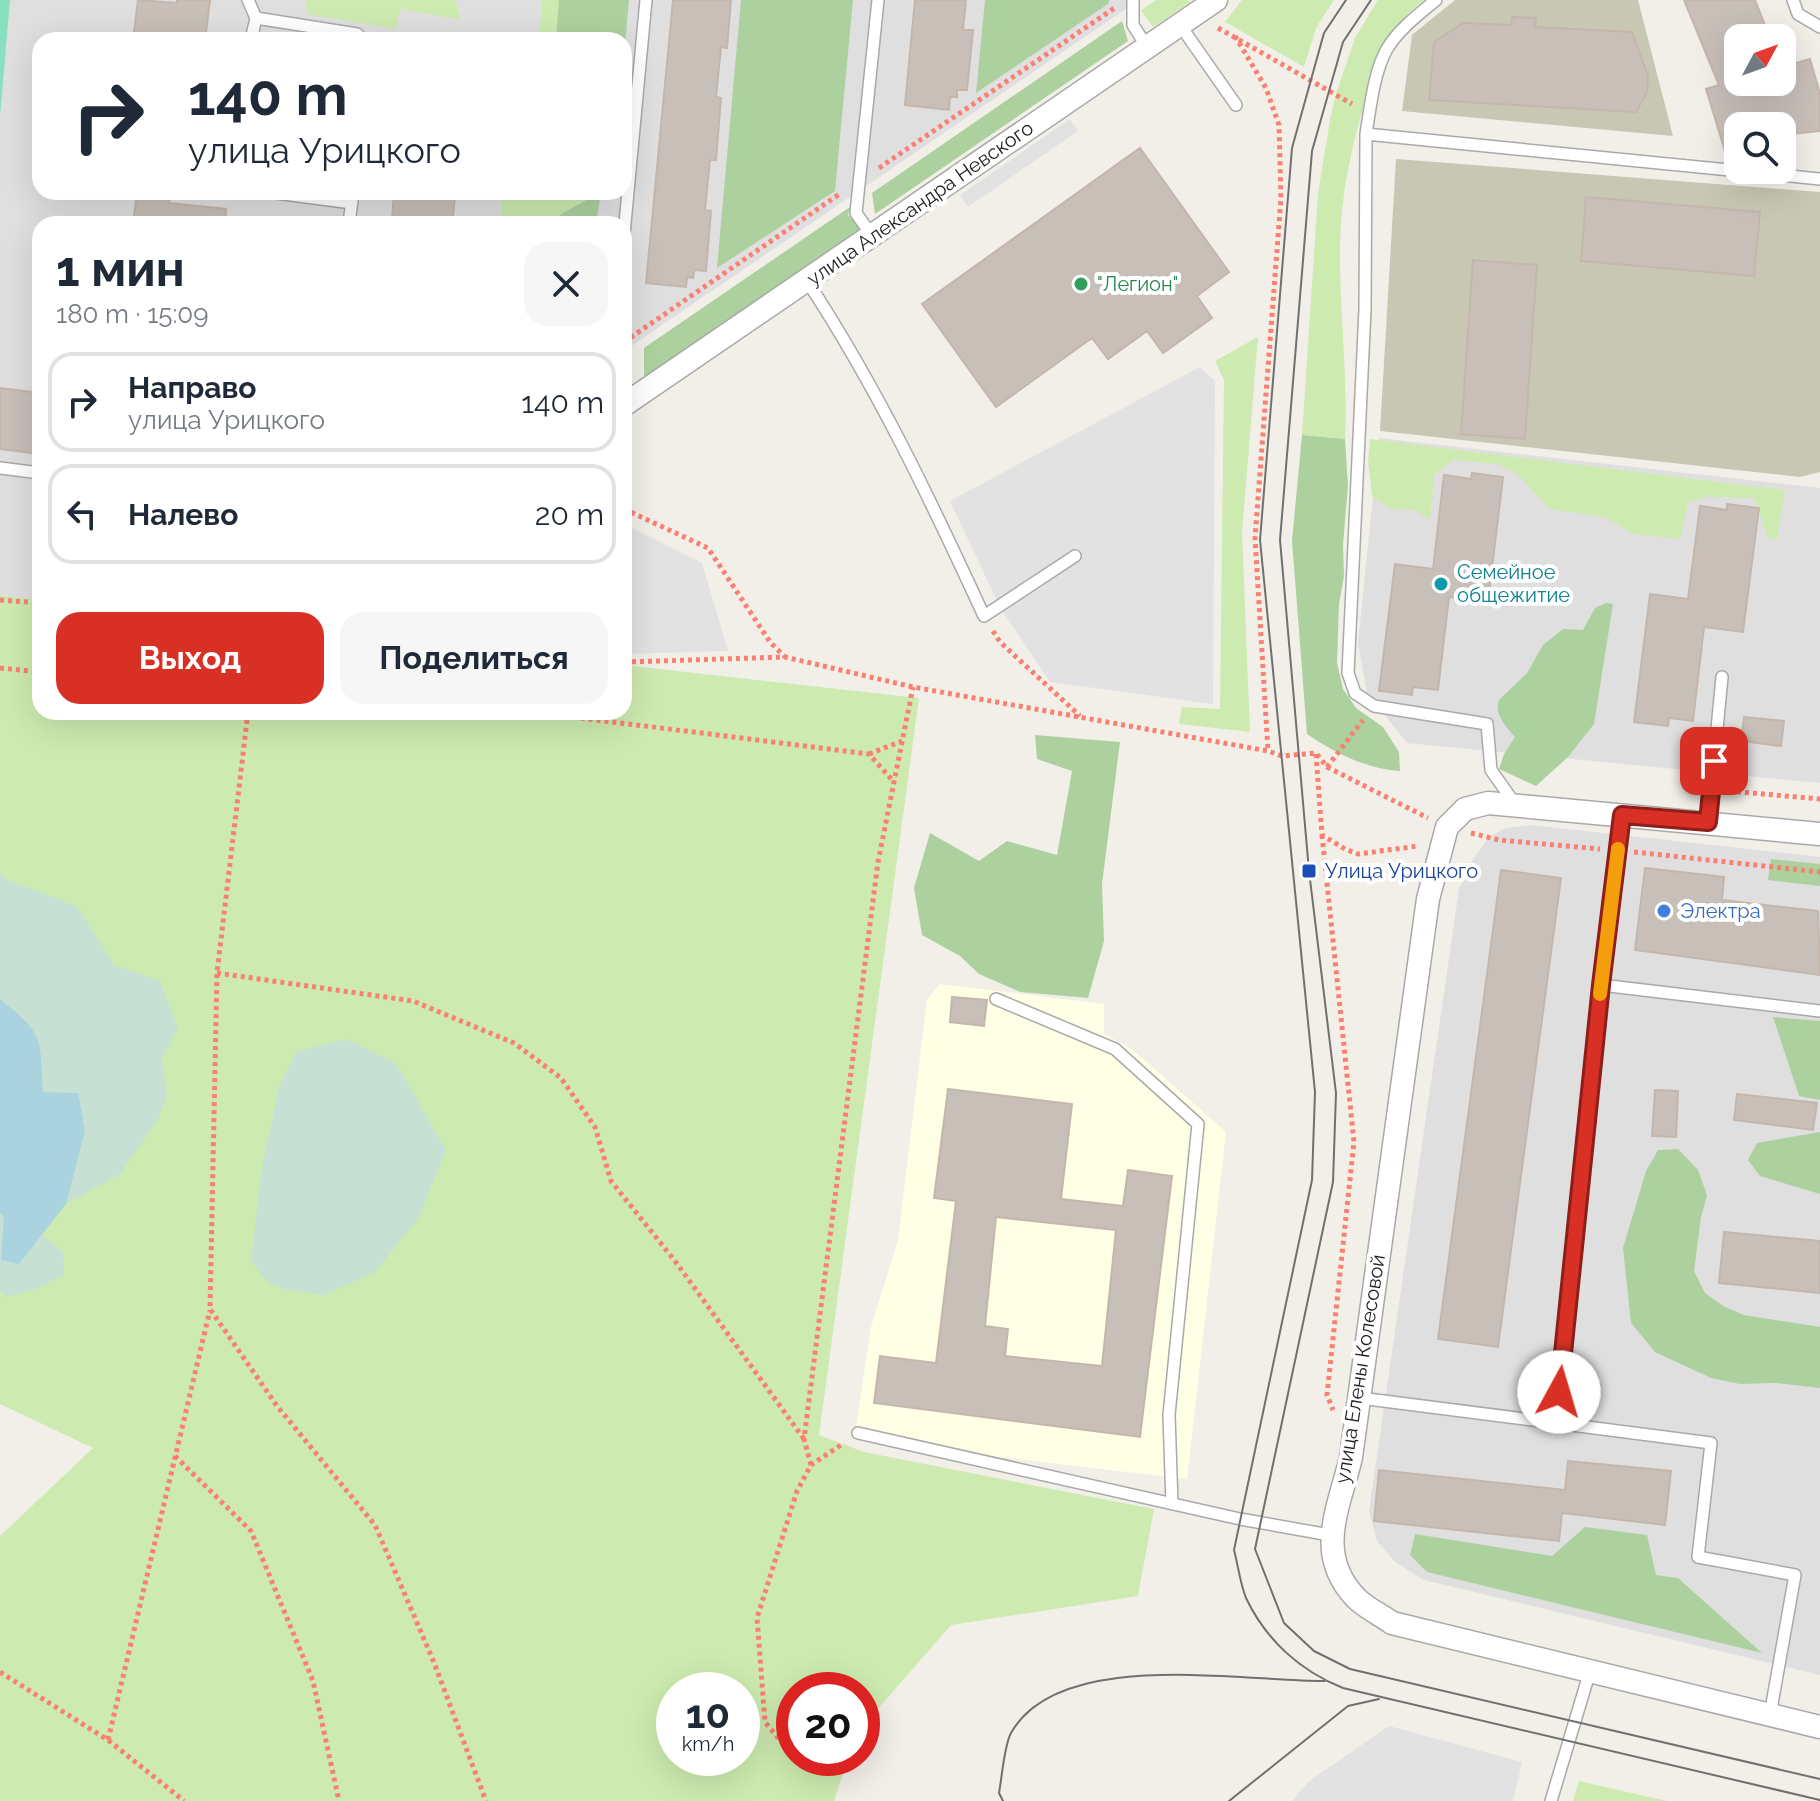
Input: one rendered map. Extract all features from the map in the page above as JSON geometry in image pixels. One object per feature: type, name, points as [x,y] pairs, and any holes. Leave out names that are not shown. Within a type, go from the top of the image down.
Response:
[{"type":"street","name":"улица Александра Невского","points":[[632,400],[1216,0]]},
{"type":"street","name":"улица Елены Колесовой","points":[[1516,804],[1488,803],[1465,809],[1447,827],[1441,842],[1428,899],[1351,1457],[1330,1535],[1339,1572],[1356,1598],[1392,1623],[1820,1727]]},
{"type":"street","points":[[1516,804],[1820,834]]},
{"type":"lane","points":[[248,0],[256,18],[253,32]]},
{"type":"lane","points":[[632,149],[646,0]]},
{"type":"lane","points":[[872,236],[856,213],[878,0]]},
{"type":"lane","points":[[1133,0],[1133,25],[1147,47]]},
{"type":"lane","points":[[1436,0],[1414,18],[1387,50],[1372,96],[1366,134],[1365,309],[1348,673],[1355,693],[1374,706],[1487,724],[1491,770],[1516,804]]},
{"type":"lane","points":[[1793,0],[1798,14],[1820,27]]},
{"type":"lane","points":[[256,18],[344,32]]},
{"type":"lane","points":[[1184,22],[1236,105]]},
{"type":"lane","points":[[1366,134],[1820,179]]},
{"type":"lane","points":[[807,281],[837,327],[922,482],[984,616],[1075,556]]},
{"type":"lane","points":[[0,468],[32,472]]},
{"type":"lane","points":[[1708,822],[1722,677]]},
{"type":"lane","points":[[1556,1423],[1601,985],[1622,815]]},
{"type":"lane","points":[[1601,985],[1820,1011]]},
{"type":"lane","points":[[996,999],[1115,1049],[1198,1124],[1169,1415],[1172,1504]]},
{"type":"lane","points":[[1360,1398],[1711,1443],[1698,1557],[1795,1575],[1770,1715]]},
{"type":"lane","points":[[858,1433],[1240,1519],[1330,1535]]},
{"type":"lane","points":[[1551,1801],[1590,1671]]},
{"type":"path","points":[[1184,22],[1220,28],[1363,109],[1366,134]]},
{"type":"path","points":[[1235,36],[1266,88],[1279,125],[1281,198],[1255,538],[1268,751]]},
{"type":"path","points":[[632,513],[708,548],[770,642],[785,657]]},
{"type":"path","points":[[0,600],[32,602]]},
{"type":"path","points":[[984,616],[1000,642],[1081,717]]},
{"type":"path","points":[[632,662],[785,657],[913,687],[1282,756],[1316,753]]},
{"type":"path","points":[[0,668],[32,671]]},
{"type":"path","points":[[804,1439],[878,862],[913,687]]},
{"type":"path","points":[[1316,753],[1327,767],[1374,706]]},
{"type":"path","points":[[108,1740],[210,1309],[217,973],[247,720]]},
{"type":"path","points":[[597,720],[869,754],[902,741]]},
{"type":"path","points":[[1316,753],[1354,1142],[1327,1395],[1336,1420]]},
{"type":"path","points":[[869,754],[894,781]]},
{"type":"path","points":[[1712,789],[1820,799]]},
{"type":"path","points":[[1322,835],[1358,854],[1441,842]]},
{"type":"path","points":[[217,973],[413,1001],[514,1043],[561,1078],[595,1127],[611,1181],[675,1261],[804,1439],[811,1465]]},
{"type":"path","points":[[210,1309],[277,1406],[375,1525],[433,1660],[486,1801]]},
{"type":"path","points":[[776,1735],[765,1722],[757,1618],[797,1491],[811,1465],[858,1433]]},
{"type":"path","points":[[174,1455],[251,1531],[313,1681],[339,1801]]},
{"type":"path","points":[[0,1672],[108,1740],[184,1801]]},
{"type":"shaded area","points":[[0,0],[1139,0],[632,346],[632,216],[32,216],[32,599],[0,595]]},
{"type":"shaded area","points":[[1455,0],[1638,0],[1673,136],[1402,111],[1412,35]]},
{"type":"shaded area","points":[[1070,119],[1078,131],[968,207],[960,195]]},
{"type":"shaded area","points":[[1396,159],[1820,192],[1820,472],[1800,477],[1380,431]]},
{"type":"shaded area","points":[[1200,367],[1215,381],[1213,704],[1050,682],[1000,607],[950,501]]},
{"type":"shaded area","points":[[1379,438],[1820,488],[1820,783],[1407,743],[1367,693],[1358,643]]},
{"type":"shaded area","points":[[632,528],[702,563],[728,651],[632,654]]},
{"type":"shaded area","points":[[1531,825],[1820,857],[1820,1675],[1424,1580],[1395,1562],[1377,1541],[1369,1511],[1459,889],[1472,861],[1489,837],[1505,828]]},
{"type":"shaded area","points":[[0,873],[9,880],[78,907],[114,965],[160,981],[178,1028],[162,1057],[167,1095],[158,1119],[120,1174],[66,1204],[85,1131],[77,1093],[43,1092],[37,1039],[25,1021],[0,999]]},
{"type":"shaded area","points":[[940,984],[1104,1004],[1104,1034],[1133,1050],[1226,1132],[1187,1479],[854,1440],[871,1327],[898,1240],[927,1000]]},
{"type":"shaded area","points":[[346,1039],[396,1063],[446,1150],[418,1219],[375,1272],[323,1295],[287,1290],[267,1282],[251,1261],[261,1173],[279,1087],[296,1052]]},
{"type":"shaded area","points":[[0,1213],[4,1216],[19,1264],[41,1234],[63,1252],[64,1275],[35,1289],[6,1297],[0,1291]]},
{"type":"shaded area","points":[[1389,1726],[1522,1762],[1513,1801],[1292,1801],[1308,1782]]},
{"type":"green space","points":[[0,0],[10,0],[0,117]]},
{"type":"green space","points":[[306,0],[449,0],[456,1],[461,20],[400,9],[396,29],[307,14]]},
{"type":"green space","points":[[542,0],[559,0],[557,32],[540,32]]},
{"type":"green space","points":[[559,0],[629,0],[626,32],[557,32]]},
{"type":"green space","points":[[741,0],[853,0],[835,191],[717,268]]},
{"type":"green space","points":[[985,0],[1109,0],[1108,4],[976,93]]},
{"type":"green space","points":[[1156,0],[1190,2],[1153,27],[1141,10]]},
{"type":"green space","points":[[1242,0],[1334,0],[1316,28],[1304,67],[1225,22]]},
{"type":"green space","points":[[1378,0],[1424,0],[1402,21],[1386,44],[1371,83],[1348,169],[1340,243],[1345,439],[1302,435],[1318,193],[1330,120],[1355,38]]},
{"type":"green space","points":[[1122,21],[1128,41],[875,214],[872,193]]},
{"type":"green space","points":[[502,200],[586,200],[560,216],[501,216]]},
{"type":"green space","points":[[586,200],[600,200],[597,216],[561,214]]},
{"type":"green space","points":[[850,207],[848,215],[861,229],[644,377],[644,348]]},
{"type":"green space","points":[[1258,337],[1242,532],[1250,732],[1179,724],[1182,707],[1220,709],[1224,380],[1215,361]]},
{"type":"green space","points":[[1302,435],[1345,439],[1348,485],[1337,663],[1343,689],[1356,708],[1383,727],[1399,752],[1400,771],[1351,759],[1307,734],[1292,541]]},
{"type":"green space","points":[[1370,439],[1785,490],[1777,539],[1768,539],[1755,498],[1706,497],[1688,503],[1680,539],[1634,534],[1604,517],[1550,509],[1517,474],[1497,464],[1454,460],[1434,475],[1430,520],[1415,510],[1391,509],[1372,496],[1368,462]]},
{"type":"green space","points":[[0,595],[32,599],[32,720],[632,720],[632,666],[919,698],[819,1435],[864,1452],[1154,1509],[1138,1596],[951,1625],[880,1706],[880,1672],[776,1672],[776,1776],[842,1776],[834,1801],[0,1801],[0,1536],[93,1448],[0,1404]]},
{"type":"green space","points":[[1606,603],[1613,604],[1594,724],[1568,757],[1536,786],[1499,769],[1515,737],[1499,716],[1499,700],[1527,673],[1543,645],[1563,629],[1583,630],[1595,608]]},
{"type":"green space","points":[[1035,735],[1120,742],[1102,884],[1104,941],[1088,998],[1020,992],[979,974],[960,956],[922,935],[914,888],[930,833],[979,861],[1007,841],[1057,855],[1072,771],[1037,759]]},
{"type":"green space","points":[[1771,859],[1820,864],[1820,886],[1768,880]]},
{"type":"green space","points":[[1773,1017],[1820,1021],[1820,1100],[1799,1096]]},
{"type":"green space","points":[[1820,1132],[1820,1194],[1760,1176],[1748,1160],[1757,1143]]},
{"type":"green space","points":[[1678,1149],[1698,1170],[1707,1195],[1694,1271],[1705,1293],[1723,1306],[1744,1315],[1820,1327],[1820,1388],[1776,1383],[1740,1384],[1711,1378],[1655,1352],[1631,1323],[1623,1248],[1646,1171],[1658,1150]]},
{"type":"green space","points":[[1585,1527],[1647,1535],[1656,1575],[1678,1578],[1762,1653],[1427,1572],[1410,1555],[1415,1534],[1552,1556]]},
{"type":"green space","points":[[1579,1781],[1667,1801],[1573,1801]]},
{"type":"water","points":[[0,999],[33,1030],[40,1048],[43,1092],[78,1093],[85,1131],[66,1204],[19,1264],[1,1260],[4,1216],[0,1213]]},
{"type":"building","points":[[138,0],[177,3],[177,0],[210,0],[206,32],[134,32]]},
{"type":"building","points":[[673,0],[731,0],[727,48],[721,47],[716,97],[721,98],[716,160],[710,160],[705,210],[711,211],[706,271],[694,270],[693,278],[687,277],[686,287],[646,283]]},
{"type":"building","points":[[915,0],[966,0],[963,30],[973,30],[967,90],[957,90],[957,97],[950,97],[949,110],[905,105]]},
{"type":"building","points":[[1684,0],[1755,0],[1764,24],[1724,24],[1724,96],[1796,96],[1796,63],[1810,59],[1820,94],[1820,131],[1796,134],[1796,112],[1724,112],[1724,148],[1706,89],[1719,85]]},
{"type":"building","points":[[1512,17],[1536,18],[1535,27],[1632,32],[1648,76],[1647,92],[1636,112],[1429,100],[1434,42],[1463,23],[1511,25]]},
{"type":"building","name":"\"Легион\"","points":[[1140,148],[1229,272],[1197,296],[1212,318],[1163,353],[1147,331],[1108,359],[1092,338],[996,407],[922,304]]},
{"type":"building","points":[[1586,197],[1760,212],[1754,276],[1581,261]]},
{"type":"building","points":[[136,200],[169,200],[169,203],[226,209],[226,216],[134,216]]},
{"type":"building","points":[[393,200],[455,200],[453,216],[392,216]]},
{"type":"building","points":[[1473,260],[1537,265],[1525,439],[1461,434]]},
{"type":"building","points":[[0,388],[32,392],[32,453],[0,449]]},
{"type":"building","name":"Семейное общежитие","points":[[1472,473],[1503,477],[1488,602],[1449,597],[1438,690],[1413,687],[1412,695],[1379,691],[1395,564],[1433,569],[1444,475],[1471,479]]},
{"type":"building","points":[[1727,504],[1759,508],[1743,632],[1704,627],[1693,721],[1669,718],[1668,726],[1634,722],[1650,594],[1688,599],[1700,506],[1727,510]]},
{"type":"building","points":[[1744,717],[1784,721],[1781,746],[1741,741]]},
{"type":"building","points":[[1645,868],[1724,877],[1722,900],[1818,911],[1820,975],[1635,950]]},
{"type":"building","points":[[1501,870],[1561,878],[1498,1347],[1438,1339]]},
{"type":"building","points":[[952,997],[987,1000],[984,1026],[950,1022]]},
{"type":"building","points":[[948,1089],[1072,1104],[1061,1199],[1123,1206],[1128,1170],[1172,1176],[1140,1437],[874,1403],[880,1356],[936,1363],[956,1201],[934,1198]],"holes":[[[996,1217],[1116,1230],[1102,1366],[1005,1356],[1008,1329],[985,1326]]]},
{"type":"building","points":[[1655,1090],[1678,1091],[1676,1137],[1652,1136]]},
{"type":"building","points":[[1737,1094],[1817,1103],[1813,1130],[1734,1120]]},
{"type":"building","points":[[1724,1232],[1820,1241],[1820,1293],[1719,1283]]},
{"type":"building","points":[[1568,1461],[1671,1471],[1665,1525],[1562,1513],[1559,1541],[1374,1521],[1379,1470],[1565,1490]]},
{"type":"tram line","points":[[1346,0],[1324,33],[1292,148],[1260,540],[1315,1092],[1312,1180],[1234,1550],[1242,1586],[1254,1613],[1274,1640],[1313,1673],[1343,1688],[1820,1800]]},
{"type":"tram line","points":[[1371,0],[1343,42],[1312,151],[1280,540],[1309,871],[1336,1093],[1333,1182],[1255,1549],[1284,1623],[1314,1651],[1350,1669],[1820,1779]]},
{"type":"tram line","points":[[1003,1801],[999,1793],[1011,1733],[1035,1706],[1069,1689],[1110,1679],[1156,1675],[1325,1681]]},
{"type":"tram line","points":[[1229,1801],[1348,1706],[1379,1699]]},
{"type":"slow traffic","points":[[1600,994],[1618,849]]},
{"type":"place","name":"\"Легион\"","points":[[1081,284]]},
{"type":"place","name":"Семейное общежитие","points":[[1441,584]]},
{"type":"place","name":"Улица Урицкого","points":[[1309,871]]},
{"type":"place","name":"Электра","points":[[1664,911]]},
{"type":"route","points":[[1559,1392],[1601,985],[1622,815],[1708,822],[1714,761]]}]
